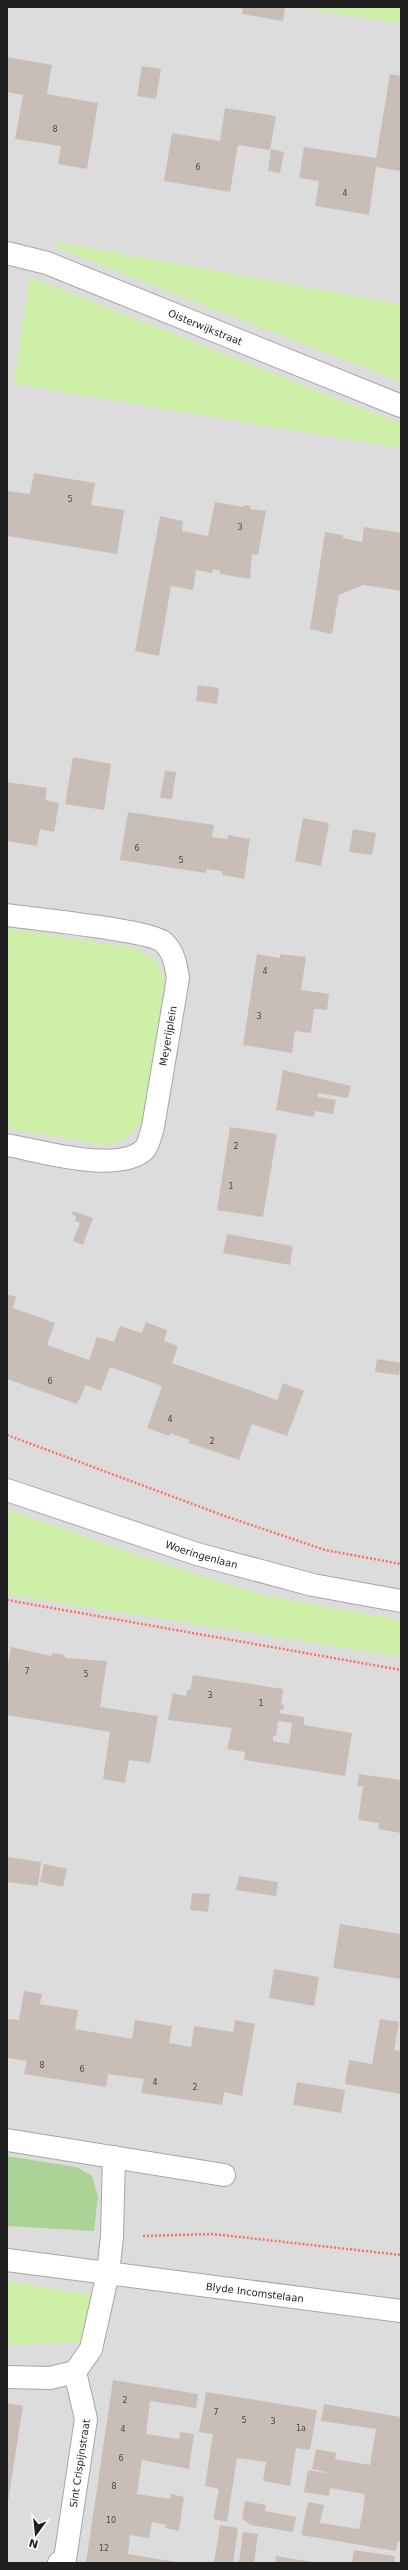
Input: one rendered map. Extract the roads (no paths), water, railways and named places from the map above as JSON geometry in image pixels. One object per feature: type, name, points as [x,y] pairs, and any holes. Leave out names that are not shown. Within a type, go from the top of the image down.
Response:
[{"type":"street","name":"Oisterwijkstraat","points":[[7,253],[47,263],[401,406]]},
{"type":"street","name":"Meyerijplein","points":[[7,915],[141,934],[163,942],[175,958],[178,978],[153,1127],[145,1149],[130,1159],[99,1161],[7,1145]]},
{"type":"street","name":"Woeringenlaan","points":[[7,1490],[197,1554],[313,1585],[401,1601]]},
{"type":"street","points":[[7,2140],[224,2175]]},
{"type":"street","points":[[7,2377],[50,2378],[75,2372],[91,2349],[108,2273],[112,2236],[114,2157]]},
{"type":"street","name":"Blyde Incomstelaan","points":[[7,2260],[401,2311]]},
{"type":"street","name":"Sint Crispijnstraat","points":[[60,2563],[65,2559],[86,2420],[75,2372]]}]
